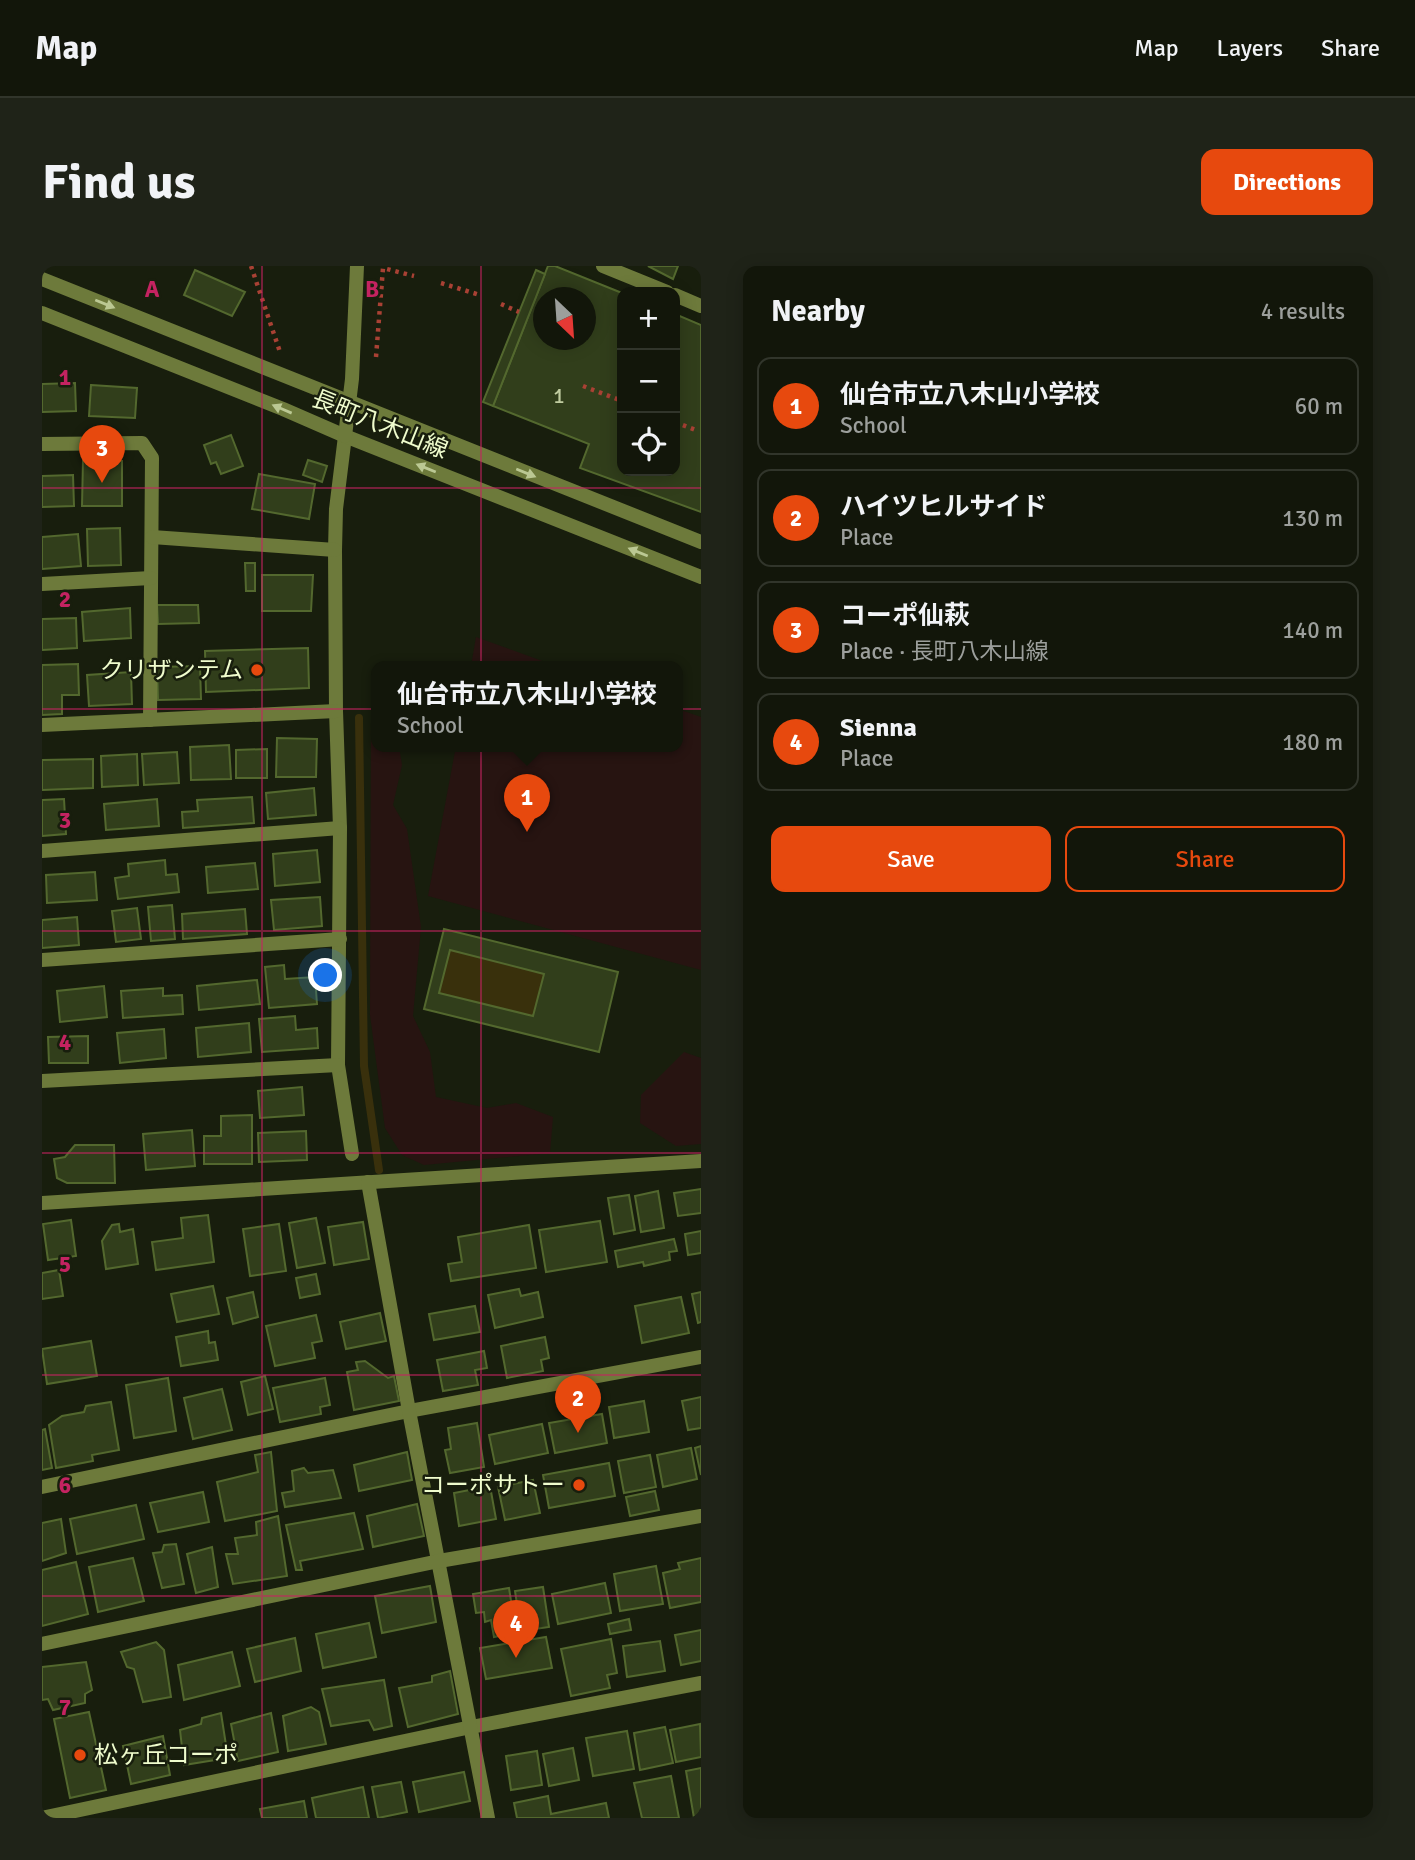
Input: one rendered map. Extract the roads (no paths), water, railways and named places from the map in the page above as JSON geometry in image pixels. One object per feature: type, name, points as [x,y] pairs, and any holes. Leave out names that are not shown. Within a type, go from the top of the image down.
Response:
[{"type":"street","points":[[352,1153],[338,1065],[340,828],[335,550],[336,509],[349,402],[357,266]]},
{"type":"street","points":[[603,266],[655,287]]},
{"type":"street","points":[[42,279],[701,542]]},
{"type":"street","points":[[680,298],[701,306]]},
{"type":"street","name":"長町八木山線","points":[[42,313],[701,577]]},
{"type":"street","points":[[42,444],[142,443],[152,458],[150,720]]},
{"type":"street","points":[[152,537],[335,550]]},
{"type":"street","points":[[42,584],[151,578]]},
{"type":"street","points":[[42,725],[336,711]]},
{"type":"street","points":[[42,851],[340,828]]},
{"type":"street","points":[[42,960],[340,939]]},
{"type":"street","points":[[42,1081],[338,1065]]},
{"type":"street","points":[[42,1203],[701,1161]]},
{"type":"street","points":[[369,1182],[409,1411],[488,1818]]},
{"type":"street","points":[[42,1487],[409,1411],[701,1357]]},
{"type":"street","points":[[42,1644],[439,1561],[701,1517]]},
{"type":"street","points":[[42,1818],[471,1727],[701,1683]]},
{"type":"waterway","points":[[359,718],[364,1066],[379,1170]]},
{"type":"place","name":"コーポ仙萩","points":[[102,483]]},
{"type":"place","name":"クリザンテム","points":[[257,670]]},
{"type":"place","name":"仙台市立八木山小学校","points":[[527,832]]},
{"type":"place","name":"ハイツヒルサイド","points":[[578,1433]]},
{"type":"place","name":"コーポサトー","points":[[579,1485]]},
{"type":"place","name":"Sienna","points":[[516,1658]]},
{"type":"place","name":"松ヶ丘コーポ","points":[[80,1755]]}]
